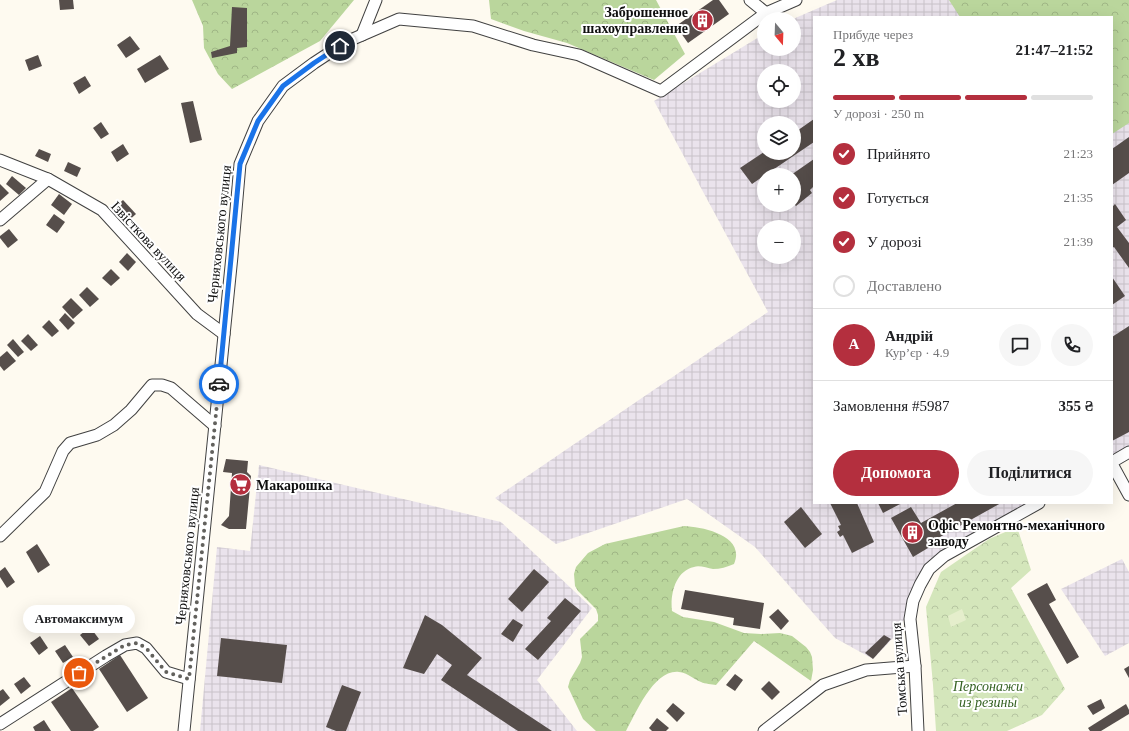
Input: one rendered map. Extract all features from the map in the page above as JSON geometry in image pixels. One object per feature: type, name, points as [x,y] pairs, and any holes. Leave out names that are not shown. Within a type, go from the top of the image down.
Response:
[{"type":"street","points":[[362,35],[376,0]]},
{"type":"street","points":[[750,0],[765,12]]},
{"type":"street","points":[[768,12],[796,0]]},
{"type":"street","name":"Черняховського вулиця","points":[[184,731],[240,164],[258,121],[283,86],[346,42],[399,19],[473,26],[533,45],[579,56],[661,91],[757,20]]},
{"type":"street","name":"Iзвiсткова вулиця","points":[[0,160],[48,179],[102,210],[197,314],[224,334]]},
{"type":"street","points":[[0,220],[48,179]]},
{"type":"street","points":[[0,536],[45,492],[63,451],[70,443],[97,435],[114,425],[131,410],[152,385],[162,385],[171,388],[215,426]]},
{"type":"street","points":[[1113,462],[1129,452]]},
{"type":"street","points":[[1113,465],[1129,495]]},
{"type":"street","name":"Томська вулиця","points":[[918,731],[915,666],[910,619],[913,601],[920,585],[929,569],[944,556],[1036,504]]},
{"type":"street","points":[[0,724],[125,645],[138,643],[146,648],[166,672],[189,679]]},
{"type":"street","points":[[764,731],[823,685],[866,670],[915,666]]},
{"type":"shaded area","points":[[837,0],[1129,0],[1129,449],[1113,458],[1113,16],[813,16],[813,504],[1039,504],[926,574],[897,634],[873,659],[835,638],[755,547],[687,499],[556,544],[495,498],[768,312],[654,101],[757,38],[757,56],[801,56],[801,16]]},
{"type":"shaded area","points":[[259,465],[501,522],[592,608],[537,680],[577,731],[200,731],[217,547],[250,551]]},
{"type":"shaded area","points":[[1122,559],[1129,572],[1129,643],[1105,656],[1061,589]]},
{"type":"green space","points":[[192,0],[354,0],[320,41],[232,89],[218,74],[204,48],[203,26]]},
{"type":"green space","points":[[489,0],[656,0],[685,54],[654,80],[567,43],[524,31],[491,19]]},
{"type":"green space","points":[[949,0],[1129,0],[1129,123],[1113,133],[1113,16],[959,16]]},
{"type":"green space","points":[[684,526],[702,528],[721,535],[729,540],[734,546],[736,554],[734,564],[729,566],[713,569],[696,566],[682,573],[675,584],[673,591],[672,611],[683,617],[714,622],[744,633],[780,633],[792,636],[810,652],[813,670],[811,681],[754,641],[716,685],[703,683],[679,672],[670,673],[662,677],[647,694],[626,731],[596,731],[583,719],[568,687],[582,657],[580,639],[598,621],[596,609],[575,586],[574,574],[576,567],[588,553],[605,544]]},
{"type":"green space","name":"Персонажи из резины","points":[[1017,527],[1031,570],[1011,588],[1065,689],[1042,715],[1007,731],[936,731],[926,607],[941,572],[989,539]]},
{"type":"green space","points":[[962,609],[966,620],[951,627],[948,616]]},
{"type":"building","points":[[59,0],[73,0],[74,9],[60,10]]},
{"type":"building","name":"Заброшенное шахоуправление","points":[[713,0],[719,0],[729,14],[688,43],[676,26]]},
{"type":"building","points":[[232,7],[247,8],[247,47],[237,48],[237,53],[212,58],[211,52],[230,46]]},
{"type":"building","points":[[130,36],[140,49],[126,58],[117,45]]},
{"type":"building","points":[[38,55],[42,66],[29,71],[25,60]]},
{"type":"building","points":[[160,55],[169,69],[145,83],[137,69]]},
{"type":"building","points":[[85,76],[91,86],[79,94],[73,83]]},
{"type":"building","points":[[193,101],[202,140],[190,143],[181,103]]},
{"type":"building","points":[[813,120],[813,143],[801,151],[801,128]]},
{"type":"building","points":[[101,122],[109,134],[101,139],[93,128]]},
{"type":"building","points":[[1129,137],[1129,173],[1113,184],[1113,148]]},
{"type":"building","points":[[123,144],[129,154],[117,162],[111,152]]},
{"type":"building","points":[[39,149],[51,154],[48,162],[35,156]]},
{"type":"building","points":[[757,157],[757,160],[787,160],[776,168],[757,168],[757,181],[752,184],[740,168]]},
{"type":"building","points":[[813,160],[813,187],[810,190],[812,193],[801,202],[801,168]]},
{"type":"building","points":[[68,162],[81,168],[77,177],[64,171]]},
{"type":"building","points":[[12,176],[26,188],[19,195],[6,184]]},
{"type":"building","points":[[0,184],[9,193],[0,201]]},
{"type":"building","points":[[59,194],[72,204],[64,215],[51,205]]},
{"type":"building","points":[[123,200],[136,214],[127,222],[114,208]]},
{"type":"building","points":[[1115,204],[1126,220],[1117,227],[1129,243],[1129,268],[1113,248],[1113,206]]},
{"type":"building","points":[[54,214],[65,222],[57,233],[46,225]]},
{"type":"building","points":[[9,229],[18,240],[8,248],[0,236]]},
{"type":"building","points":[[127,253],[136,262],[128,271],[119,262]]},
{"type":"building","points":[[111,269],[120,278],[111,286],[102,278]]},
{"type":"building","points":[[1113,278],[1125,296],[1113,304]]},
{"type":"building","points":[[87,287],[99,299],[90,307],[79,295]]},
{"type":"building","points":[[71,298],[83,310],[73,319],[62,307]]},
{"type":"building","points":[[65,313],[75,323],[68,330],[59,320]]},
{"type":"building","points":[[49,320],[59,331],[52,337],[42,327]]},
{"type":"building","points":[[1129,326],[1129,432],[1113,440],[1113,336]]},
{"type":"building","points":[[28,334],[38,345],[31,351],[21,341]]},
{"type":"building","points":[[13,339],[24,352],[18,357],[7,345]]},
{"type":"building","points":[[7,351],[16,361],[4,371],[0,366],[0,357]]},
{"type":"building","name":"Макарошка","points":[[226,459],[248,461],[247,472],[251,476],[246,529],[229,529],[221,525],[229,516],[232,473],[223,472]]},
{"type":"building","points":[[830,504],[857,504],[874,542],[852,553],[843,535],[840,537],[837,532],[840,530],[838,526],[841,525]]},
{"type":"building","points":[[878,504],[900,504],[883,513]]},
{"type":"building","points":[[955,504],[999,504],[931,542],[933,545],[913,557],[891,518],[911,507],[921,523]]},
{"type":"building","points":[[801,507],[822,534],[805,548],[784,522]]},
{"type":"building","points":[[37,544],[50,565],[38,573],[26,552]]},
{"type":"building","points":[[5,567],[15,582],[7,588],[0,577],[0,571]]},
{"type":"building","points":[[534,569],[549,582],[522,612],[508,599]]},
{"type":"building","points":[[1047,583],[1056,600],[1049,604],[1079,657],[1067,664],[1027,594]]},
{"type":"building","points":[[685,590],[764,603],[760,629],[733,625],[734,618],[681,609]]},
{"type":"building","points":[[565,598],[581,611],[538,660],[525,649],[551,621],[547,618]]},
{"type":"building","points":[[778,609],[789,621],[781,630],[769,617]]},
{"type":"building","points":[[112,612],[120,625],[110,631],[102,619]]},
{"type":"building","points":[[425,615],[442,625],[482,658],[467,675],[552,731],[518,731],[441,680],[452,665],[437,654],[424,674],[403,668]]},
{"type":"building","points":[[513,619],[523,625],[513,642],[501,634]]},
{"type":"building","points":[[90,627],[99,639],[89,646],[80,635]]},
{"type":"building","points":[[884,635],[891,639],[873,659],[865,653]]},
{"type":"building","points":[[40,636],[48,648],[39,655],[30,643]]},
{"type":"building","points":[[221,638],[287,645],[282,683],[217,676]]},
{"type":"building","points":[[65,645],[73,657],[63,663],[55,651]]},
{"type":"building","points":[[120,655],[148,698],[127,712],[99,669]]},
{"type":"building","points":[[1129,666],[1129,678],[1124,669]]},
{"type":"building","points":[[735,674],[743,680],[735,691],[726,685]]},
{"type":"building","points":[[24,677],[31,686],[21,694],[14,684]]},
{"type":"building","points":[[769,681],[780,692],[772,700],[761,689]]},
{"type":"building","points":[[342,685],[361,692],[346,731],[336,731],[326,727]]},
{"type":"building","points":[[72,688],[99,727],[93,731],[71,731],[51,702]]},
{"type":"building","points":[[3,689],[10,698],[0,706],[0,691]]},
{"type":"building","points":[[1101,699],[1105,708],[1093,715],[1087,706]]},
{"type":"building","points":[[673,703],[685,713],[677,722],[666,711]]},
{"type":"building","points":[[1126,704],[1129,714],[1101,731],[1090,731],[1088,728]]},
{"type":"building","points":[[657,718],[669,728],[666,731],[652,731],[649,728]]},
{"type":"building","points":[[44,720],[51,731],[35,731],[33,727]]},
{"type":"way so far","points":[[79,673],[125,645],[138,643],[146,648],[166,672],[189,679],[219,384]]},
{"type":"place","name":"Заброшенное шахоуправление","points":[[703,20]]},
{"type":"place","name":"Макарошка","points":[[241,485]]},
{"type":"place","name":"Офіс Ремонтно-механічного заводу","points":[[913,533]]},
{"type":"place","name":"Автомаксимум","points":[[79,673]]},
{"type":"route","points":[[219,384],[240,164],[258,121],[283,86],[340,46]]}]
